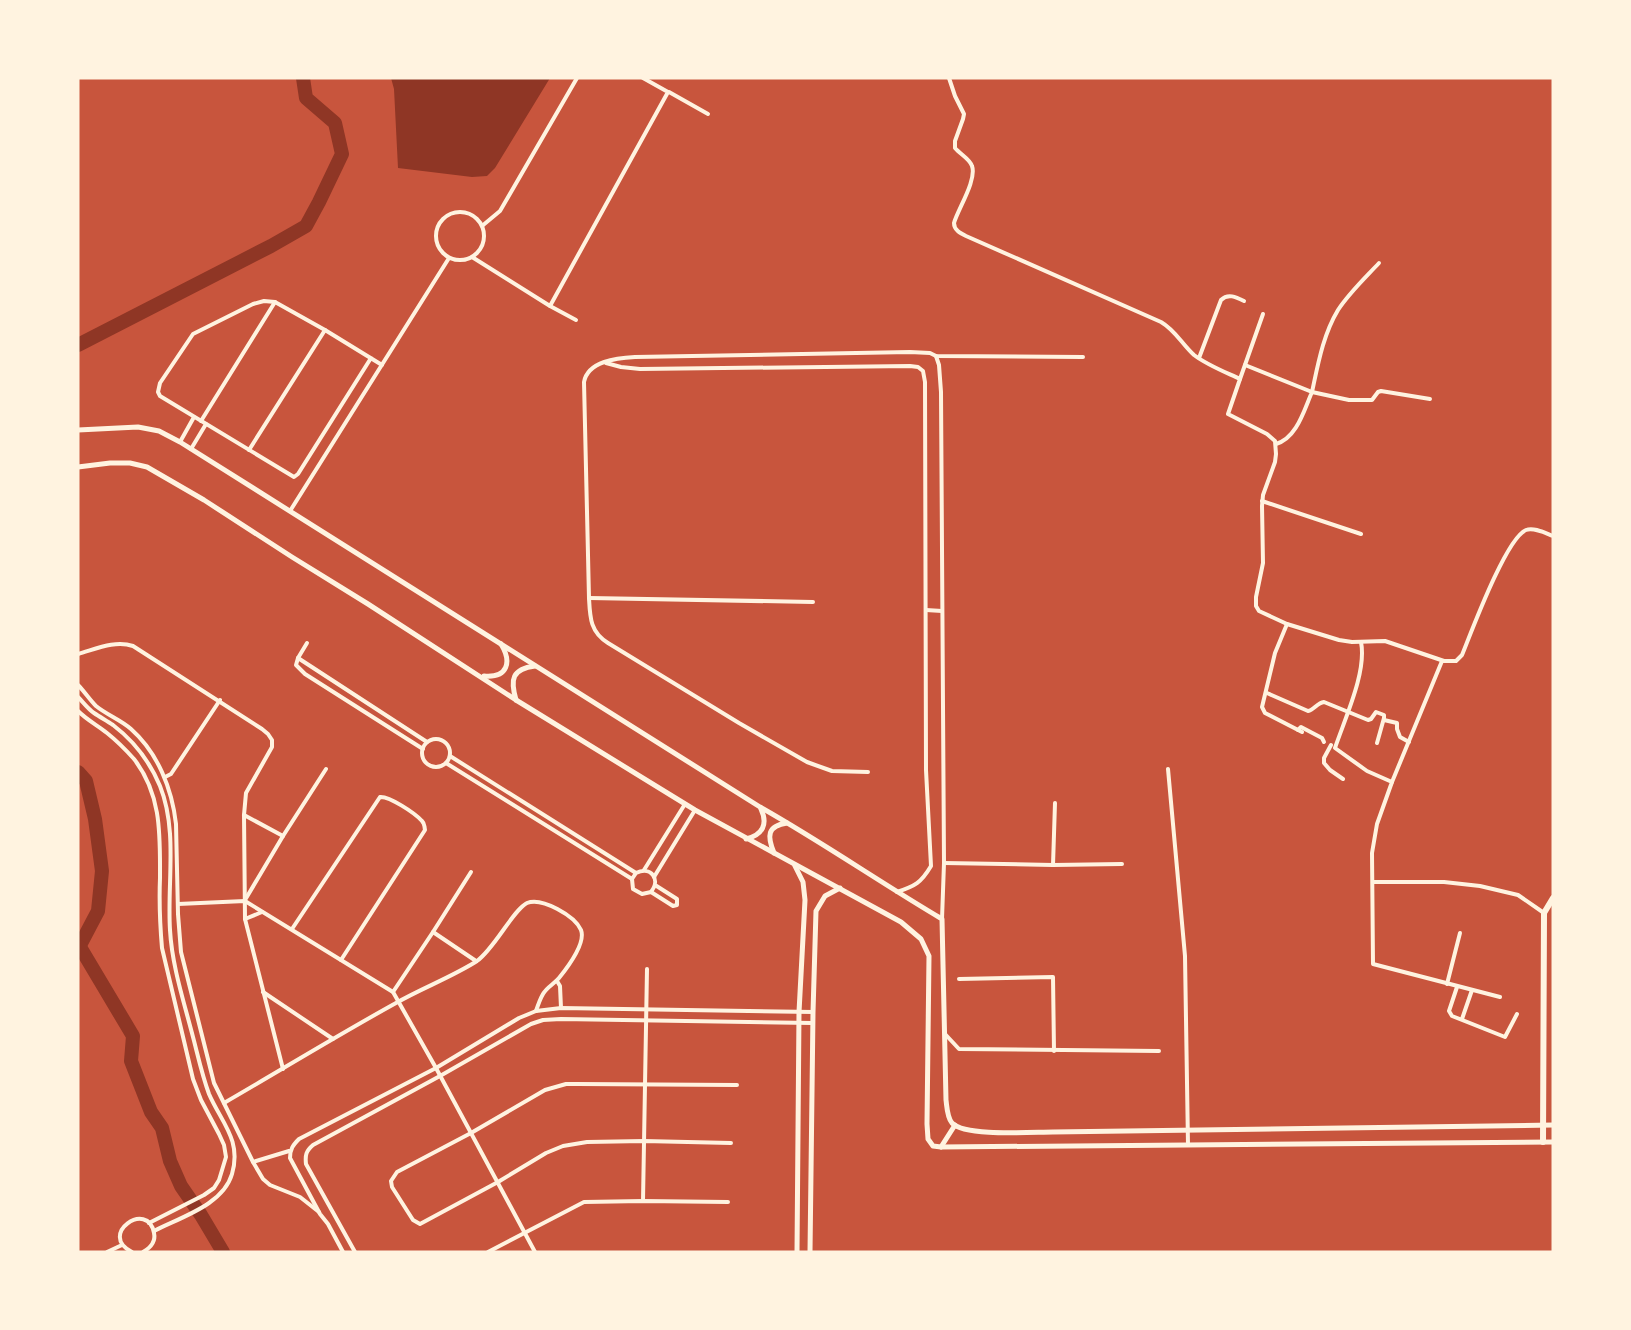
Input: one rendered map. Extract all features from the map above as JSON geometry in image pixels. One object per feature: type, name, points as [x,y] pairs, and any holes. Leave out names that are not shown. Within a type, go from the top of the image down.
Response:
[{"type":"main road","points":[[1543,1142],[1544,913],[1553,900]]},
{"type":"street","points":[[482,226],[500,211],[577,78]]},
{"type":"street","points":[[643,78],[708,114]]},
{"type":"street","points":[[949,78],[964,114],[955,148],[973,166],[969,185],[955,220],[955,229],[966,236],[1161,322],[1199,358],[1240,379]]},
{"type":"street","points":[[550,306],[668,92]]},
{"type":"street","points":[[462,212],[470,214],[482,226],[484,240],[472,257],[460,260],[449,258],[437,246],[436,229],[446,216],[462,212]]},
{"type":"street","points":[[472,257],[576,320]]},
{"type":"street","points":[[290,511],[449,258]]},
{"type":"street","points":[[1276,444],[1284,441],[1299,422],[1312,392],[1321,350],[1336,313],[1353,290],[1379,263]]},
{"type":"street","points":[[1199,358],[1221,300],[1229,296],[1244,300]]},
{"type":"street","points":[[371,358],[297,476],[294,477],[159,396],[158,392],[160,383],[193,334],[205,326],[264,301],[274,302],[325,330],[371,358],[382,365]]},
{"type":"street","points":[[201,421],[274,302]]},
{"type":"street","points":[[1263,314],[1228,414],[1267,434],[1276,444],[1275,462],[1262,501],[1263,563],[1256,597],[1256,606],[1260,612],[1287,624],[1339,640],[1385,641],[1442,661],[1453,662],[1462,656],[1503,560],[1519,535],[1531,529],[1553,536]]},
{"type":"street","points":[[249,450],[325,330]]},
{"type":"street","points":[[868,772],[832,771],[807,762],[747,728],[598,636],[592,626],[589,598],[584,382],[586,374],[590,369],[605,363],[635,357],[910,352],[936,356],[1083,357]]},
{"type":"street","points":[[936,356],[941,392],[944,862],[942,920],[946,1100],[950,1119],[966,1130],[980,1132],[1553,1125]]},
{"type":"street","points":[[605,363],[640,369],[910,366],[922,369],[925,382],[926,770],[931,866],[924,878],[914,887],[897,892]]},
{"type":"street","points":[[1245,365],[1312,392],[1357,400],[1372,400],[1380,391],[1430,399]]},
{"type":"street","points":[[180,442],[195,417]]},
{"type":"street","points":[[191,449],[206,424]]},
{"type":"street","points":[[78,430],[138,427],[159,431],[180,442],[942,920]]},
{"type":"street","points":[[78,467],[120,463],[147,467],[204,500],[516,700],[685,804],[901,922],[921,939],[929,956],[927,1132],[931,1144],[941,1147],[1553,1142]]},
{"type":"street","points":[[1262,501],[1361,534]]},
{"type":"street","points":[[589,598],[813,602]]},
{"type":"street","points":[[926,610],[942,611]]},
{"type":"street","points":[[1287,624],[1275,653],[1267,693],[1262,705],[1266,713],[1300,731],[1301,727],[1322,738],[1323,742],[1333,746],[1368,771],[1392,782]]},
{"type":"street","points":[[1343,780],[1323,761],[1333,746],[1348,711],[1359,676],[1363,652],[1361,642]]},
{"type":"street","points":[[78,654],[117,644],[125,643],[133,646],[262,729],[272,740],[268,756],[246,793],[244,815],[245,919],[283,1069]]},
{"type":"street","points":[[480,676],[492,677],[500,674],[506,668],[508,660],[500,643]]},
{"type":"street","points":[[308,644],[297,658],[296,665],[305,674],[423,749]]},
{"type":"street","points":[[297,658],[427,742]]},
{"type":"street","points":[[1442,661],[1392,782],[1373,840],[1373,964],[1500,997]]},
{"type":"street","points":[[516,700],[512,683],[514,676],[525,667],[536,666]]},
{"type":"street","points":[[78,685],[97,706],[132,730],[158,763],[164,777],[177,824],[179,933],[184,967],[214,1083],[223,1103],[263,1179],[270,1185],[300,1197],[320,1214]]},
{"type":"street","points":[[1267,693],[1306,710],[1311,710],[1324,702],[1368,720],[1378,711],[1384,715],[1384,720],[1377,743]]},
{"type":"street","points":[[78,697],[93,712],[113,725],[143,754],[160,786],[168,809],[171,946],[203,1076],[210,1096],[231,1136],[236,1157],[228,1185],[221,1195],[154,1231]]},
{"type":"street","points":[[164,777],[171,774],[219,700]]},
{"type":"street","points":[[78,711],[123,746],[135,760],[151,790],[158,811],[162,948],[194,1079],[201,1100],[224,1145],[226,1157],[214,1188],[149,1223]]},
{"type":"street","points":[[1384,720],[1397,723],[1400,737],[1410,742]]},
{"type":"street","points":[[435,739],[443,740],[450,748],[450,756],[447,763],[439,767],[430,766],[424,760],[423,749],[427,742],[435,739]]},
{"type":"street","points":[[450,756],[636,873]]},
{"type":"street","points":[[447,763],[632,879]]},
{"type":"street","points":[[245,901],[326,769]]},
{"type":"street","points":[[1168,769],[1185,956],[1188,1145]]},
{"type":"street","points":[[292,929],[380,797],[391,799],[421,820],[425,830],[341,960]]},
{"type":"street","points":[[1053,865],[1055,803]]},
{"type":"street","points":[[644,870],[650,872],[654,877],[655,885],[651,891],[644,894],[636,892],[632,887],[632,879],[636,873],[644,870],[685,804]]},
{"type":"street","points":[[746,838],[757,835],[764,826],[764,816],[760,807]]},
{"type":"street","points":[[654,877],[695,810]]},
{"type":"street","points":[[244,815],[283,836]]},
{"type":"street","points":[[774,854],[769,841],[771,831],[780,824],[789,823]]},
{"type":"street","points":[[944,862],[1122,864]]},
{"type":"street","points":[[795,864],[803,882],[805,900],[799,1012],[797,1252]]},
{"type":"street","points":[[393,992],[471,872]]},
{"type":"street","points":[[1373,882],[1444,882],[1480,886],[1518,895],[1544,913]]},
{"type":"street","points":[[651,891],[673,906],[676,905],[677,899],[655,885]]},
{"type":"street","points":[[810,1252],[812,1023],[816,911],[825,896],[840,888]]},
{"type":"street","points":[[178,904],[245,901],[393,992],[535,1252]]},
{"type":"street","points":[[223,1103],[398,1001],[476,961],[493,946],[524,905],[530,902],[546,904],[567,915],[577,923],[582,933],[580,944],[557,981],[549,986],[542,996],[536,1011]]},
{"type":"street","points":[[245,919],[262,912]]},
{"type":"street","points":[[433,932],[476,961]]},
{"type":"street","points":[[1447,984],[1460,933]]},
{"type":"street","points":[[643,1201],[647,969]]},
{"type":"street","points":[[959,979],[1053,977],[1054,1051]]},
{"type":"street","points":[[557,981],[560,986],[561,1008]]},
{"type":"street","points":[[1457,987],[1449,1011],[1452,1016],[1506,1037],[1517,1014]]},
{"type":"street","points":[[1462,1019],[1472,990]]},
{"type":"street","points":[[262,992],[333,1039]]},
{"type":"street","points":[[343,1252],[290,1158],[291,1149],[298,1139],[436,1068],[512,1022],[536,1011],[561,1008],[813,1012]]},
{"type":"street","points":[[355,1252],[306,1164],[307,1151],[313,1145],[540,1021],[561,1019],[812,1023]]},
{"type":"street","points":[[945,1034],[959,1049],[1159,1051]]},
{"type":"street","points":[[731,1143],[586,1142],[563,1146],[546,1153],[420,1224],[412,1220],[391,1181],[397,1172],[556,1086],[578,1084],[737,1085]]},
{"type":"street","points":[[941,1147],[956,1125]]},
{"type":"street","points":[[253,1162],[291,1149]]},
{"type":"street","points":[[488,1252],[584,1202],[728,1202]]},
{"type":"street","points":[[132,1252],[122,1245],[121,1230],[125,1224],[137,1219],[149,1223],[154,1231],[154,1242],[145,1252]]},
{"type":"street","points":[[107,1252],[122,1245]]},
{"type":"shaded area","points":[[391,78],[550,78],[495,168],[487,176],[472,177],[398,168],[394,89]]},
{"type":"waterway","points":[[78,345],[306,226],[342,154],[335,123],[306,98],[303,78]]},
{"type":"waterway","points":[[78,772],[86,781],[95,819],[102,871],[98,911],[78,949]]},
{"type":"waterway","points":[[80,947],[133,1036],[131,1061],[151,1112],[162,1128],[170,1161],[181,1186],[223,1252]]}]
